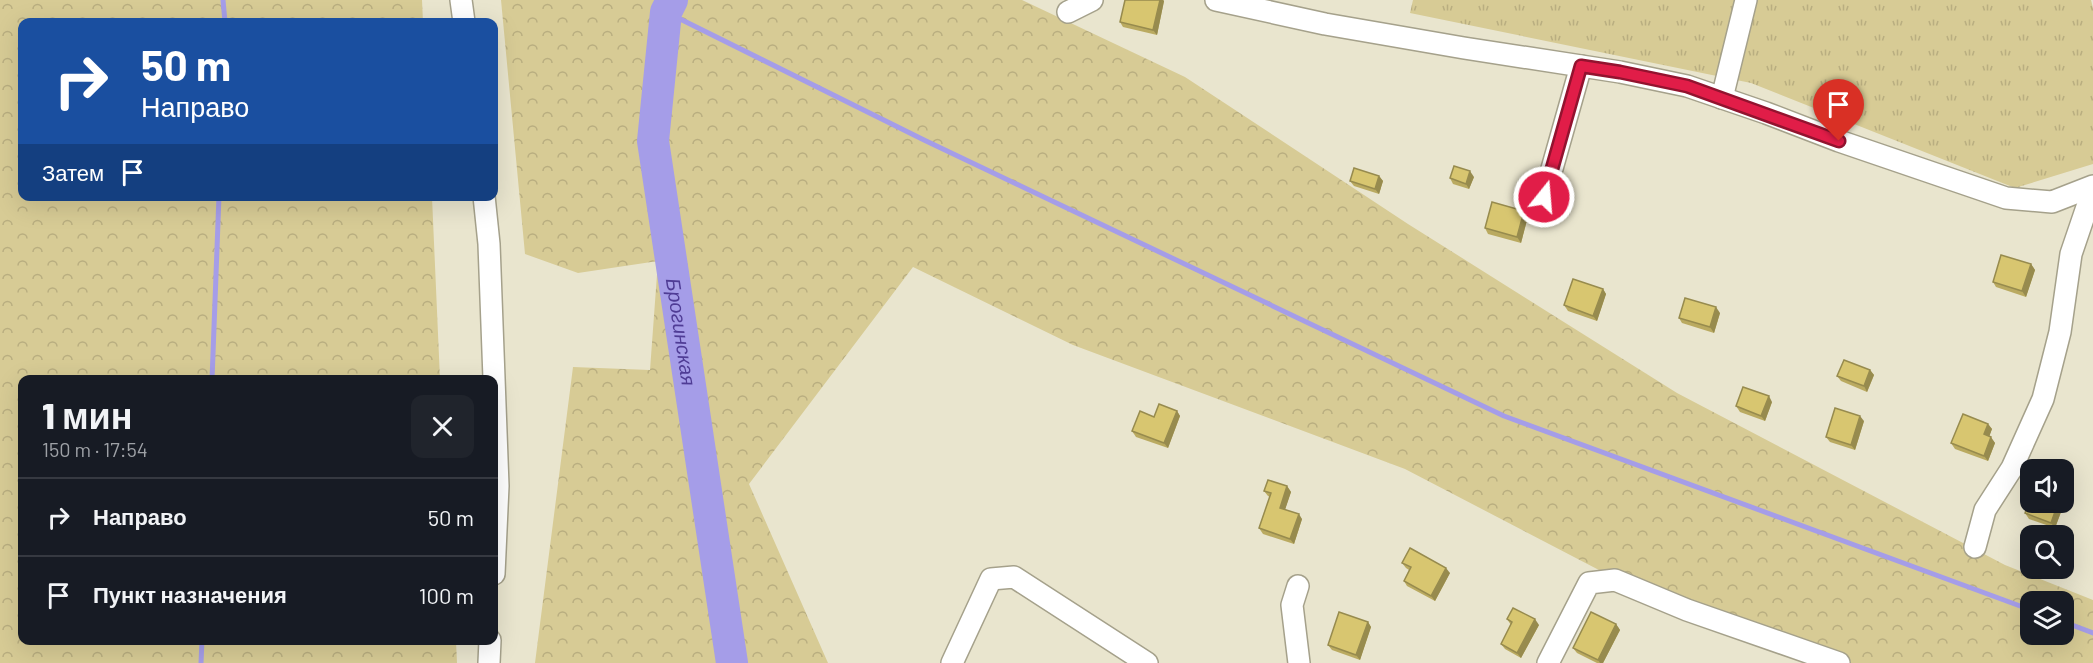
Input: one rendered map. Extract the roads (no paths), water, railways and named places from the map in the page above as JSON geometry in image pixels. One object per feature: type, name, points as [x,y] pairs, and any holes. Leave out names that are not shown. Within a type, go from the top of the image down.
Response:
[{"type":"street","points":[[461,0],[463,18]]},
{"type":"street","points":[[1068,12],[1092,0]]},
{"type":"street","points":[[1216,0],[1325,24],[1620,72],[1687,86],[2006,198],[2052,202],[2093,186]]},
{"type":"street","points":[[1722,98],[1746,0]]},
{"type":"street","points":[[1544,197],[1581,66]]},
{"type":"street","points":[[1975,547],[1985,510],[2012,468],[2043,399],[2060,332],[2071,254],[2087,207],[2093,200]]},
{"type":"street","points":[[485,201],[489,244],[494,375]]},
{"type":"street","points":[[952,663],[991,579],[1014,577],[1147,663]]},
{"type":"street","points":[[1548,663],[1589,583],[1615,580],[1687,610],[1839,663]]},
{"type":"street","points":[[1298,586],[1292,605],[1299,663]]},
{"type":"street","points":[[489,663],[490,645]]},
{"type":"waterway","points":[[223,0],[225,18]]},
{"type":"waterway","name":"Брогинская","points":[[672,0],[666,12],[653,141],[732,663]]},
{"type":"waterway","points":[[666,12],[924,140],[1504,416],[2020,606]]},
{"type":"waterway","points":[[212,375],[219,201]]},
{"type":"waterway","points":[[2074,626],[2093,633]]},
{"type":"waterway","points":[[201,663],[202,645]]}]
